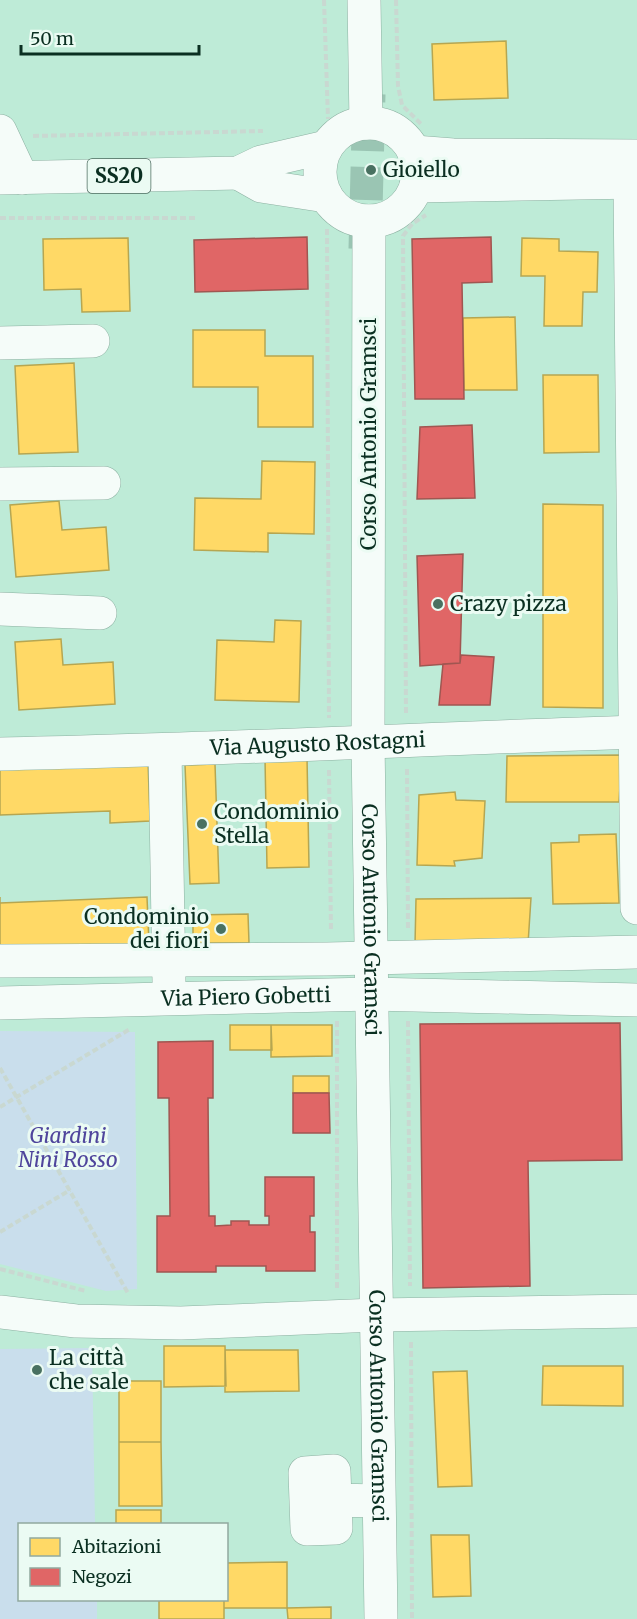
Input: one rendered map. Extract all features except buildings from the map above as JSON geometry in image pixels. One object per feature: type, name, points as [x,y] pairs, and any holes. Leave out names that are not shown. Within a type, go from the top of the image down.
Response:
[{"type":"street","points":[[364,0],[366,123]]},
{"type":"street","points":[[366,123],[389,127],[408,142],[422,140],[453,155],[635,174],[426,198],[411,197],[398,211],[382,219],[369,221],[344,214],[334,206],[326,196],[321,184],[320,170],[327,135],[333,138],[354,125],[366,123]]},
{"type":"street","points":[[2,134],[11,178]]},
{"type":"street","name":"SS20","points":[[11,178],[237,173],[327,135]]},
{"type":"street","points":[[422,140],[418,169],[426,198]]},
{"type":"street","name":"SS20","points":[[237,173],[261,186],[326,196]]},
{"type":"street","points":[[635,174],[634,732],[637,908]]},
{"type":"street","name":"Corso Antonio Gramsci","points":[[369,221],[368,741],[381,1619]]},
{"type":"street","points":[[0,343],[93,341]]},
{"type":"street","points":[[0,484],[104,483]]},
{"type":"street","points":[[0,609],[100,613]]},
{"type":"street","name":"Via Augusto Rostagni","points":[[0,754],[165,751],[634,732]]},
{"type":"street","points":[[165,751],[169,999]]},
{"type":"street","name":"Via Piero Gobetti","points":[[0,961],[408,958],[637,952]]},
{"type":"street","name":"Via Piero Gobetti","points":[[0,1003],[371,994],[637,1000]]},
{"type":"street","points":[[0,1312],[76,1321],[181,1323],[411,1314],[637,1311]]},
{"type":"street","points":[[335,1500],[378,1501]]},
{"type":"path","points":[[324,0],[327,135]]},
{"type":"path","points":[[396,0],[396,71],[402,105],[420,124],[422,140]]},
{"type":"path","points":[[2,134],[263,131]]},
{"type":"path","points":[[408,958],[403,236],[426,198]]},
{"type":"path","points":[[0,218],[196,218]]},
{"type":"path","points":[[327,230],[328,744],[331,959]]},
{"type":"path","points":[[331,995],[331,1021],[337,1021],[337,1291]]},
{"type":"path","points":[[408,995],[412,1619]]},
{"type":"path","points":[[0,1107],[138,1024],[127,1024]]},
{"type":"path","points":[[0,1068],[129,1295]]},
{"type":"path","points":[[0,1232],[70,1190]]},
{"type":"path","points":[[0,1269],[94,1293]]},
{"type":"path","points":[[121,1296],[141,1295]]},
{"type":"green space","name":"Giardini Nini Rosso","points":[[0,1031],[135,1032],[137,1289],[106,1291],[0,1264]]},
{"type":"green space","points":[[92,1348],[95,1523],[18,1523],[18,1601],[97,1601],[97,1619],[0,1619],[0,1349]]},
{"type":"tunnel","points":[[365,249],[369,94]]},
{"type":"place","name":"Gioiello","points":[[371,170]]},
{"type":"place","name":"Crazy pizza","points":[[438,604]]},
{"type":"place","name":"Condominio Stella","points":[[202,824]]},
{"type":"place","name":"Condominio dei fiori","points":[[221,929]]},
{"type":"place","name":"La città che sale","points":[[37,1370]]}]
